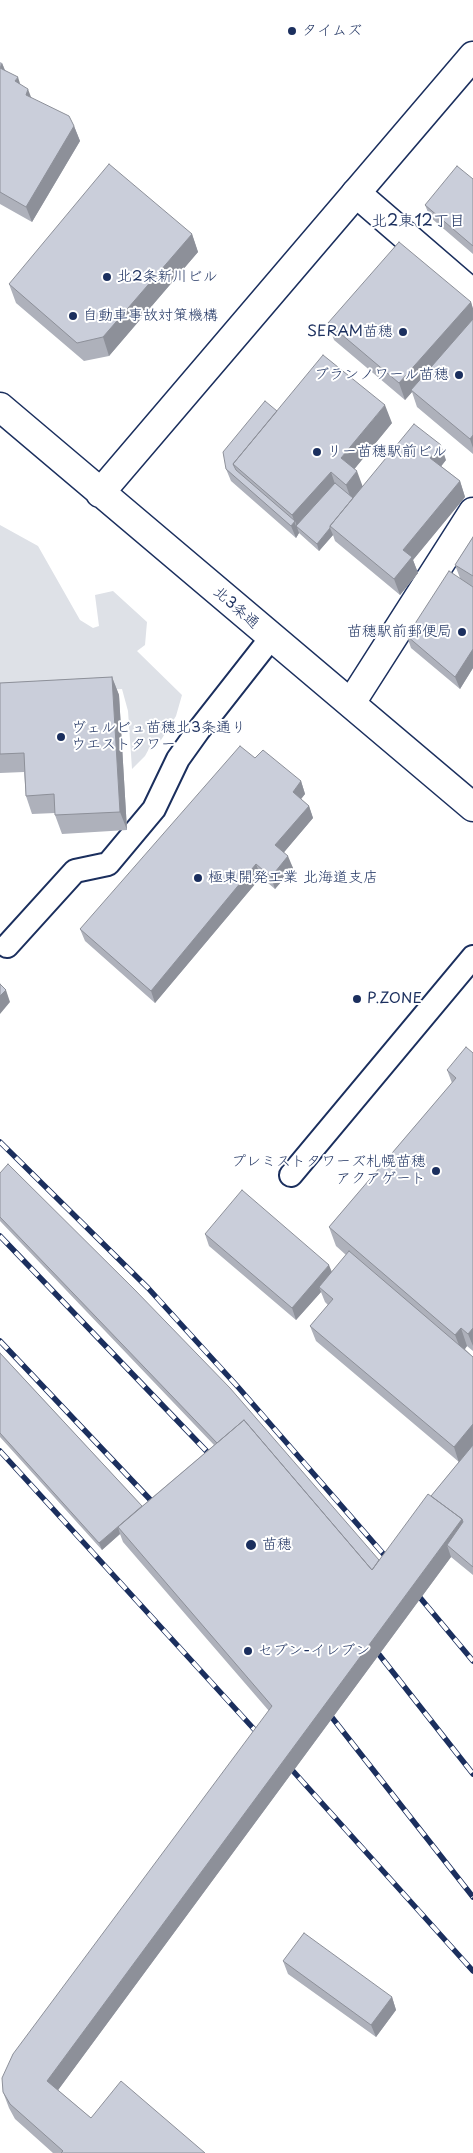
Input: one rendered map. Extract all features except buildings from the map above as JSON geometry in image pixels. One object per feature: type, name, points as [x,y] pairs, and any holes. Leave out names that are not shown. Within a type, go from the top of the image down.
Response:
[{"type":"street","points":[[100,493],[473,56]]},
{"type":"street","points":[[356,193],[473,294]]},
{"type":"street","name":"北3条通","points":[[0,407],[271,638],[352,703],[473,806]]},
{"type":"street","points":[[352,703],[473,512]]},
{"type":"lane","points":[[7,946],[75,871],[108,864],[154,809],[178,759],[271,638]]},
{"type":"lane","points":[[291,1175],[473,957]]},
{"type":"shaded area","points":[[0,525],[38,546],[80,620],[93,628],[99,626],[95,595],[113,591],[147,622],[145,645],[137,651],[182,695],[176,716],[161,740],[151,745],[145,756],[132,769],[128,711],[122,689],[0,697]]},
{"type":"railway","points":[[0,1142],[148,1288],[238,1387],[393,1565]]},
{"type":"railway","points":[[0,1236],[216,1461]]},
{"type":"railway","points":[[0,1341],[160,1510]]},
{"type":"railway","points":[[0,1451],[263,1739]]},
{"type":"railway","points":[[412,1588],[473,1661]]},
{"type":"railway","points":[[370,1643],[473,1774]]},
{"type":"railway","points":[[323,1706],[473,1897]]},
{"type":"railway","points":[[284,1761],[473,1971]]},
{"type":"place","name":"タイムズ","points":[[292,31]]},
{"type":"place","name":"北2条新川ビル","points":[[107,277]]},
{"type":"place","name":"自動車事故対策機構","points":[[73,316]]},
{"type":"place","name":"SERAM苗穂","points":[[403,332]]},
{"type":"place","name":"ブランノワール苗穂","points":[[459,375]]},
{"type":"place","name":"リー苗穂駅前ビル","points":[[317,452]]},
{"type":"place","name":"苗穂駅前郵便局","points":[[462,632]]},
{"type":"place","name":"ヴェルビュ苗穂北3条通り ウエストタワー","points":[[61,737]]},
{"type":"place","name":"極東開発工業 北海道支店","points":[[198,878]]},
{"type":"place","name":"P.ZONE","points":[[357,999]]},
{"type":"place","name":"プレミストタワーズ札幌苗穂 アクアゲート","points":[[436,1171]]},
{"type":"place","name":"苗穂","points":[[251,1545]]},
{"type":"place","name":"セブン-イレブン","points":[[248,1651]]},
{"type":"district","name":"北2東12丁目","points":[[418,222]]}]
